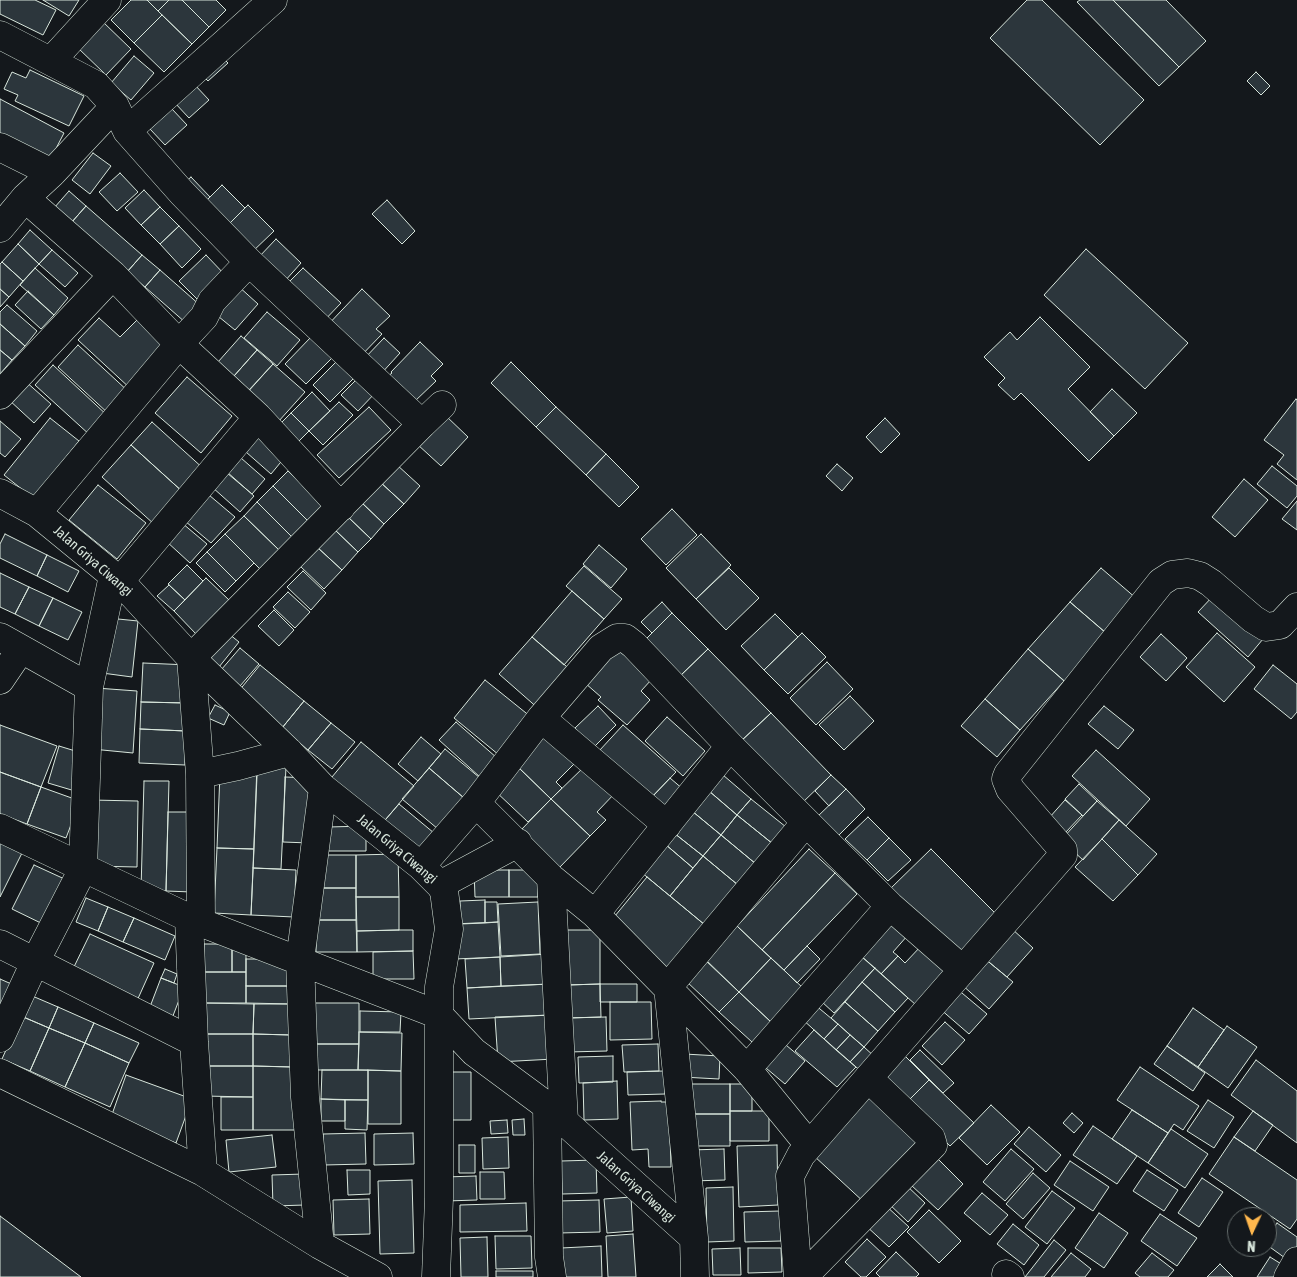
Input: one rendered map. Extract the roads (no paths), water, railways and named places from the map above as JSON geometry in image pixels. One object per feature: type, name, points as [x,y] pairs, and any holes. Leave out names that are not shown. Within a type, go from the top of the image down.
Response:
[{"type":"street","points":[[51,61],[107,0]]},
{"type":"street","points":[[127,131],[273,0]]},
{"type":"street","points":[[0,35],[96,85],[115,106],[127,131],[182,193],[249,262],[422,424]]},
{"type":"street","points":[[0,228],[25,198],[52,173],[115,106]]},
{"type":"street","points":[[0,147],[52,173]]},
{"type":"street","points":[[25,198],[113,275],[179,344],[258,417],[341,507]]},
{"type":"street","points":[[37,513],[179,344],[204,317],[212,301],[249,262]]},
{"type":"street","points":[[0,395],[113,275]]},
{"type":"street","points":[[203,1172],[194,1042],[195,920],[200,774],[191,658],[442,405]]},
{"type":"street","points":[[0,1038],[35,962],[83,869],[89,687],[116,579],[258,417]]},
{"type":"street","name":"Jalan Griya Ciwangi","points":[[0,493],[37,513],[116,579],[191,658],[323,788],[421,866],[440,885],[444,891],[449,929],[439,987],[439,1015],[474,1052],[555,1114],[694,1238]]},
{"type":"street","points":[[798,1277],[790,1176],[801,1155],[1064,853],[1010,788],[1006,779],[1008,774],[1161,582],[1172,575],[1188,573],[1200,576],[1211,583],[1253,620],[1266,626],[1280,625],[1297,608]]},
{"type":"street","points":[[421,866],[476,803],[541,718],[602,648],[617,638],[625,638],[890,906],[962,969]]},
{"type":"street","points":[[0,680],[10,643],[89,687]]},
{"type":"street","points":[[541,718],[667,824]]},
{"type":"street","points":[[595,914],[730,746]]},
{"type":"street","points":[[200,774],[288,752]]},
{"type":"street","points":[[320,1245],[305,1097],[300,960],[323,788]]},
{"type":"street","points":[[476,803],[551,878],[595,914],[668,987],[747,1069],[809,1145]]},
{"type":"street","points":[[695,1277],[694,1238],[668,987],[806,822]]},
{"type":"street","points":[[0,828],[83,869],[195,920],[439,1015],[439,1198],[436,1277]]},
{"type":"street","points":[[440,885],[518,843]]},
{"type":"street","points":[[551,878],[555,1114],[549,1257],[552,1277]]},
{"type":"street","points":[[747,1069],[890,906]]},
{"type":"street","points":[[0,944],[194,1042]]},
{"type":"street","points":[[0,1073],[203,1172],[320,1245],[378,1277]]},
{"type":"street","points":[[803,1277],[933,1145],[931,1138],[868,1078]]},
{"type":"street","points":[[1288,1277],[1297,1261]]}]
